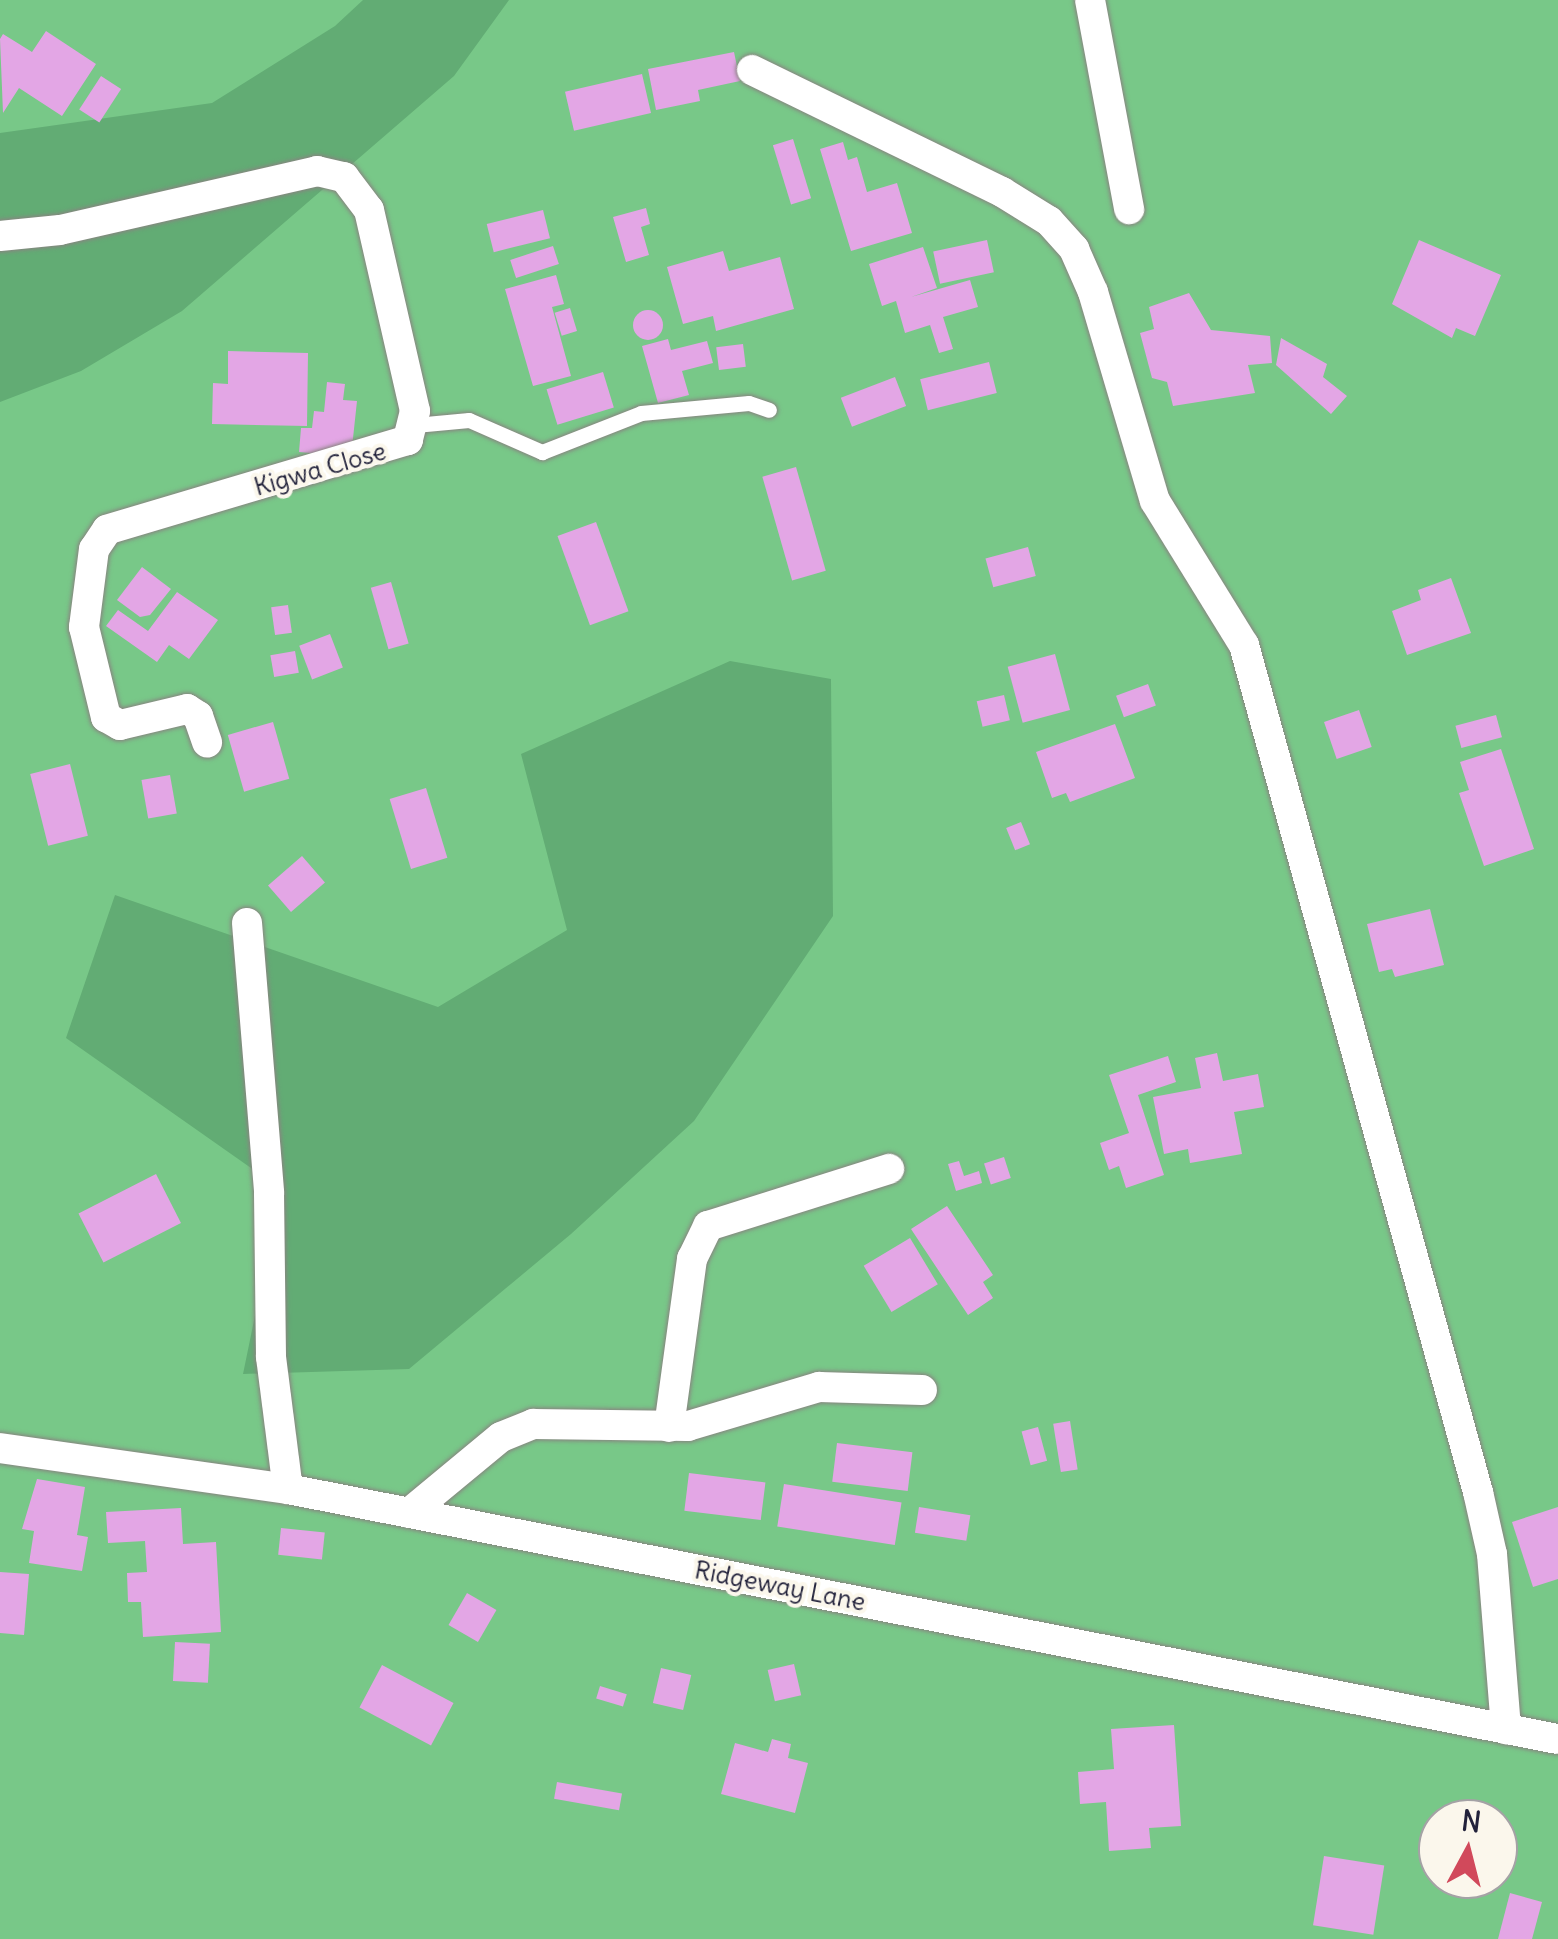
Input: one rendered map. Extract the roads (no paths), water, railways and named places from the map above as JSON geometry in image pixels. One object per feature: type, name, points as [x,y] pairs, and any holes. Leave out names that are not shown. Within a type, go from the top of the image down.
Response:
[{"type":"street","points":[[1090,0],[1129,209]]},
{"type":"street","points":[[752,70],[1002,192],[1049,221],[1074,249],[1155,501],[1244,644],[1478,1492],[1492,1554],[1506,1728]]},
{"type":"street","name":"Kigwa Close","points":[[0,236],[60,230],[334,172],[369,210],[414,425],[395,448],[108,530],[98,540],[84,626],[106,718],[120,725],[187,709],[198,716],[207,742]]},
{"type":"street","points":[[247,923],[269,1193],[270,1357],[288,1489]]},
{"type":"street","points":[[669,1427],[692,1260],[708,1226],[889,1169]]},
{"type":"street","points":[[408,1513],[516,1429],[669,1427],[819,1387],[922,1390]]},
{"type":"street","name":"Ridgeway Lane","points":[[0,1448],[288,1489],[1558,1739]]},
{"type":"lane","points":[[414,425],[469,420],[542,452],[641,413],[749,404],[769,410]]}]
